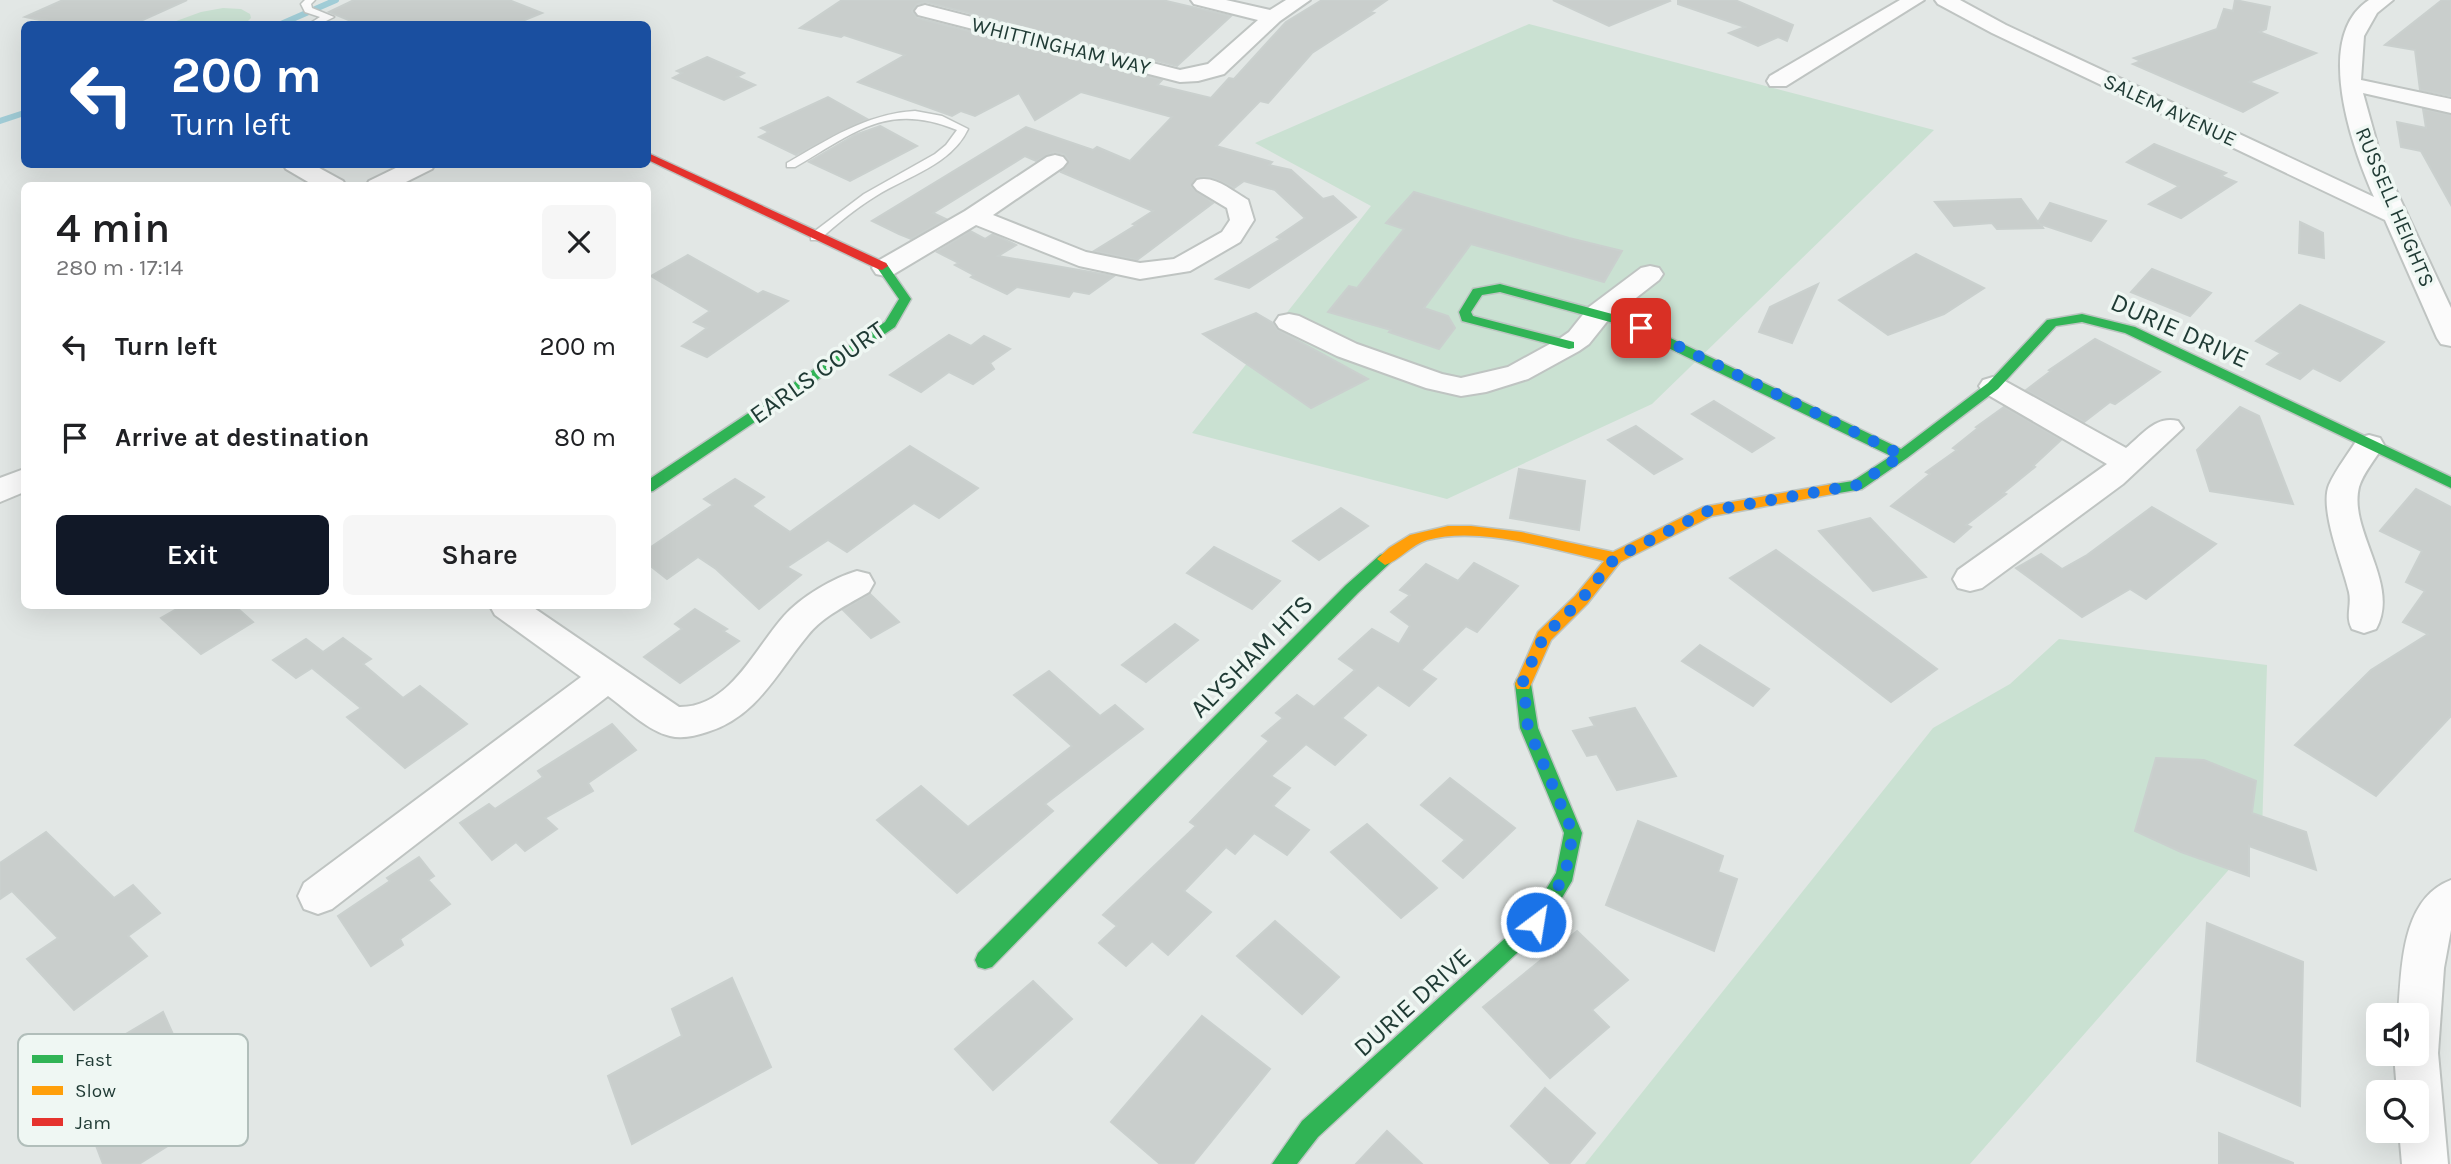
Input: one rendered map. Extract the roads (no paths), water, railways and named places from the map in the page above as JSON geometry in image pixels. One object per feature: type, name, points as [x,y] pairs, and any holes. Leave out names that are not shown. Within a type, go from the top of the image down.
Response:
[{"type":"street","points":[[1201,0],[1273,17],[1300,0]]},
{"type":"street","points":[[1778,81],[1914,0]]},
{"type":"street","name":"SALEM AVENUE","points":[[1945,0],[1999,29],[2396,216]]},
{"type":"street","name":"RUSSELL HEIGHTS","points":[[2383,0],[2369,9],[2354,36],[2350,84],[2369,158],[2451,338]]},
{"type":"street","name":"WHITTINGHAM WAY","points":[[924,11],[1180,76],[1198,75],[1216,69],[1273,17]]},
{"type":"street","points":[[2350,84],[2451,106]]},
{"type":"street","points":[[651,157],[885,268],[974,216],[1055,162]]},
{"type":"street","points":[[301,168],[327,182]]},
{"type":"street","points":[[386,182],[415,168]]},
{"type":"street","points":[[974,216],[1079,258],[1140,271],[1181,266],[1231,237],[1242,220],[1239,205],[1205,186]]},
{"type":"street","name":"EARLS COURT","points":[[651,486],[890,324],[905,299],[885,268]]},
{"type":"street","points":[[1289,322],[1348,350],[1436,382],[1461,387],[1518,373],[1569,345],[1579,338],[1599,313],[1650,274]]},
{"type":"street","points":[[1569,345],[1467,318],[1465,312],[1473,292],[1480,288],[1500,288],[1599,313],[1655,335],[1902,455]]},
{"type":"street","name":"DURIE DRIVE","points":[[1283,1164],[1310,1129],[1536,922],[1565,875],[1573,833],[1528,728],[1523,680],[1544,636],[1581,600],[1615,558],[1708,511],[1857,485],[1902,455],[1993,386],[2052,324],[2064,318],[2084,317],[2106,321],[2130,330],[2451,483]]},
{"type":"street","points":[[1993,386],[2128,463]]},
{"type":"street","points":[[1970,579],[2128,463],[2168,428]]},
{"type":"street","points":[[2364,620],[2367,597],[2342,505],[2344,486],[2369,445]]},
{"type":"street","points":[[0,491],[21,480]]},
{"type":"street","name":"ALYSHAM HTS","points":[[985,960],[1352,589],[1410,540],[1428,534],[1492,534],[1615,558]]},
{"type":"street","points":[[511,609],[671,722],[686,724],[706,720],[750,686],[796,625],[818,607],[857,583]]},
{"type":"street","points":[[318,896],[608,676]]},
{"type":"street","points":[[2420,1003],[2430,926],[2451,898]]},
{"type":"street","points":[[2418,1066],[2425,1164]]},
{"type":"lane","points":[[311,8],[328,19],[322,21]]},
{"type":"lane","points":[[791,165],[869,122],[890,114],[910,112],[930,115],[963,130],[961,139],[929,162],[875,192],[815,237]]},
{"type":"waterway","points":[[288,21],[336,0]]},
{"type":"waterway","points":[[0,121],[21,114]]}]
